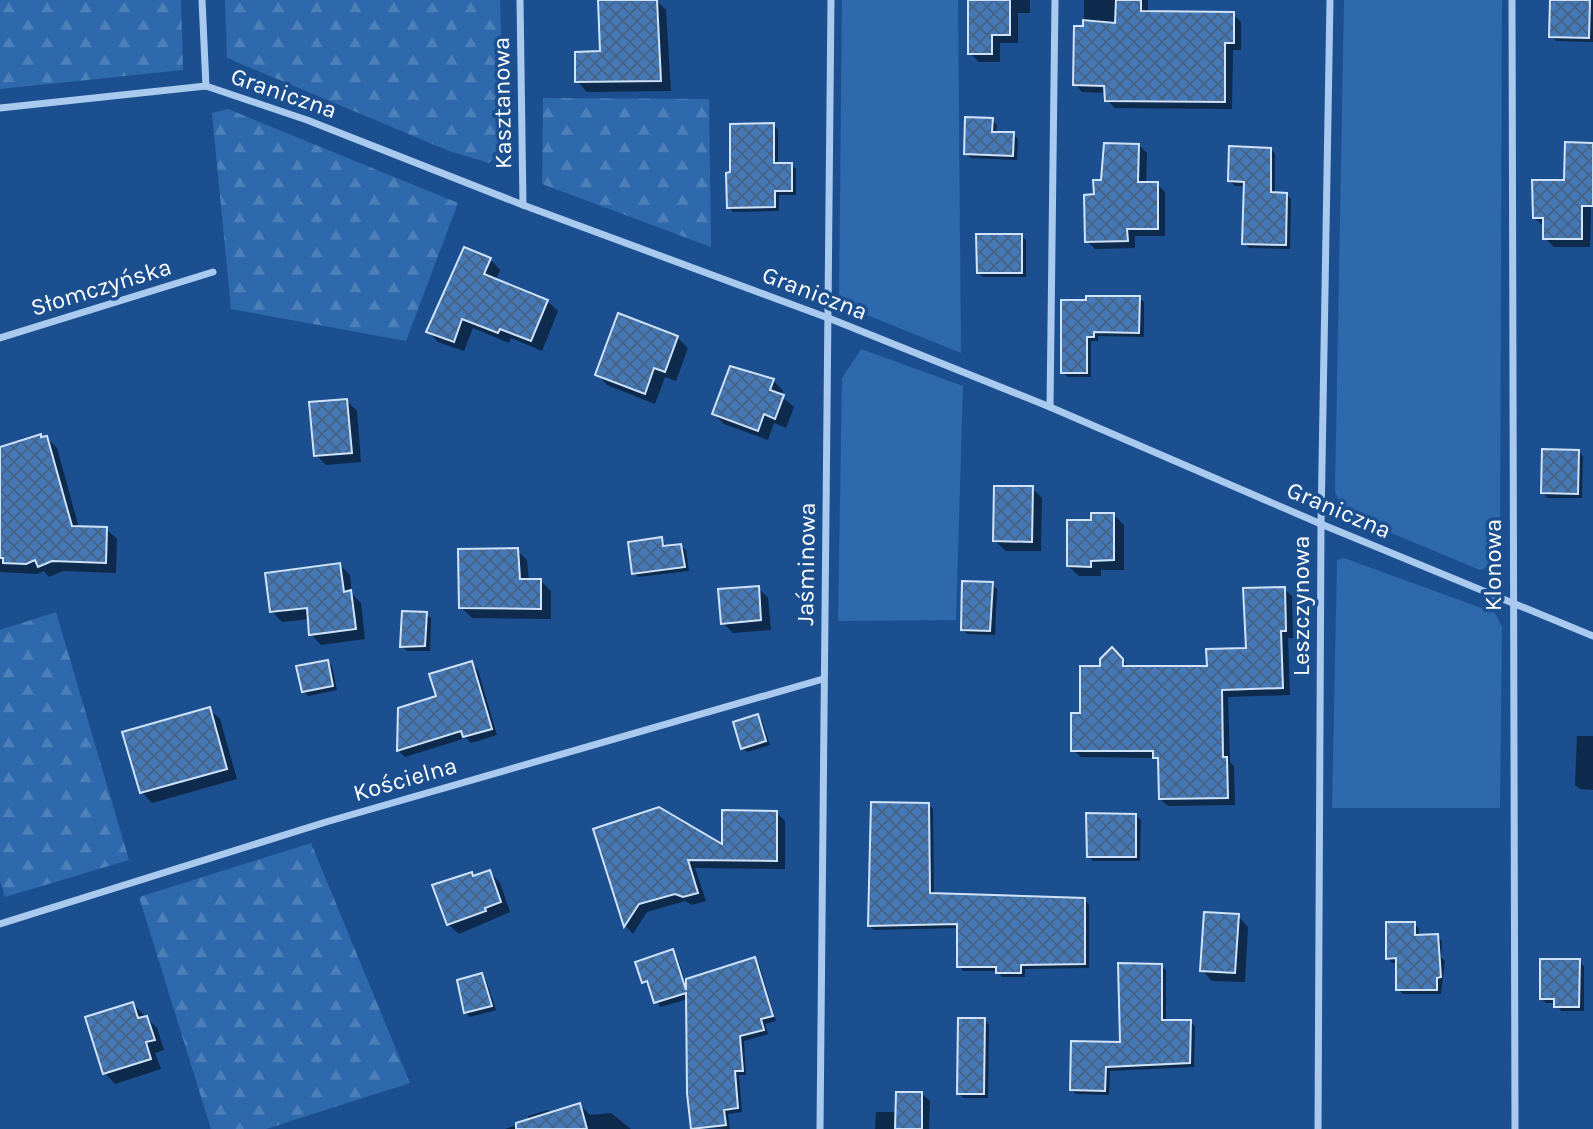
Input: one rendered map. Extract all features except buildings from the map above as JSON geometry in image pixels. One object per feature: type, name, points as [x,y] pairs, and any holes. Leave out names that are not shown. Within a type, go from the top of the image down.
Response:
[{"type":"street","points":[[202,0],[206,86]]},
{"type":"street","name":"Kasztanowa","points":[[520,0],[523,205]]},
{"type":"street","name":"Jaśminowa","points":[[820,1129],[823,680],[831,319],[831,0]]},
{"type":"street","points":[[1050,407],[1055,0]]},
{"type":"street","name":"Leszczynowa","points":[[1318,1129],[1321,524],[1330,0]]},
{"type":"street","name":"Klonowa","points":[[1512,0],[1515,1129]]},
{"type":"street","name":"Graniczna","points":[[0,108],[206,86],[307,120],[523,205],[831,319],[1050,407],[1321,524],[1593,636]]},
{"type":"street","name":"Słomczyńska","points":[[0,338],[213,272]]},
{"type":"street","name":"Kościelna","points":[[0,924],[326,822],[823,680]]},
{"type":"green space","points":[[0,0],[181,0],[183,70],[0,89]]},
{"type":"green space","points":[[225,0],[500,0],[505,147],[489,163],[449,151],[227,58]]},
{"type":"green space","points":[[842,0],[958,0],[961,353],[852,309],[839,296]]},
{"type":"green space","points":[[1344,0],[1502,0],[1500,554],[1495,565],[1480,570],[1355,518],[1342,509],[1335,491]]},
{"type":"green space","points":[[543,98],[709,99],[711,247],[542,184]]},
{"type":"green space","points":[[228,109],[458,203],[406,341],[231,309],[212,113]]},
{"type":"green space","points":[[861,349],[963,386],[956,620],[838,621],[842,378]]},
{"type":"green space","points":[[1344,558],[1495,613],[1502,627],[1500,808],[1332,808],[1337,560]]},
{"type":"green space","points":[[56,612],[129,860],[5,897],[0,881],[0,630]]},
{"type":"green space","points":[[311,843],[410,1083],[266,1129],[211,1129],[139,897]]}]
